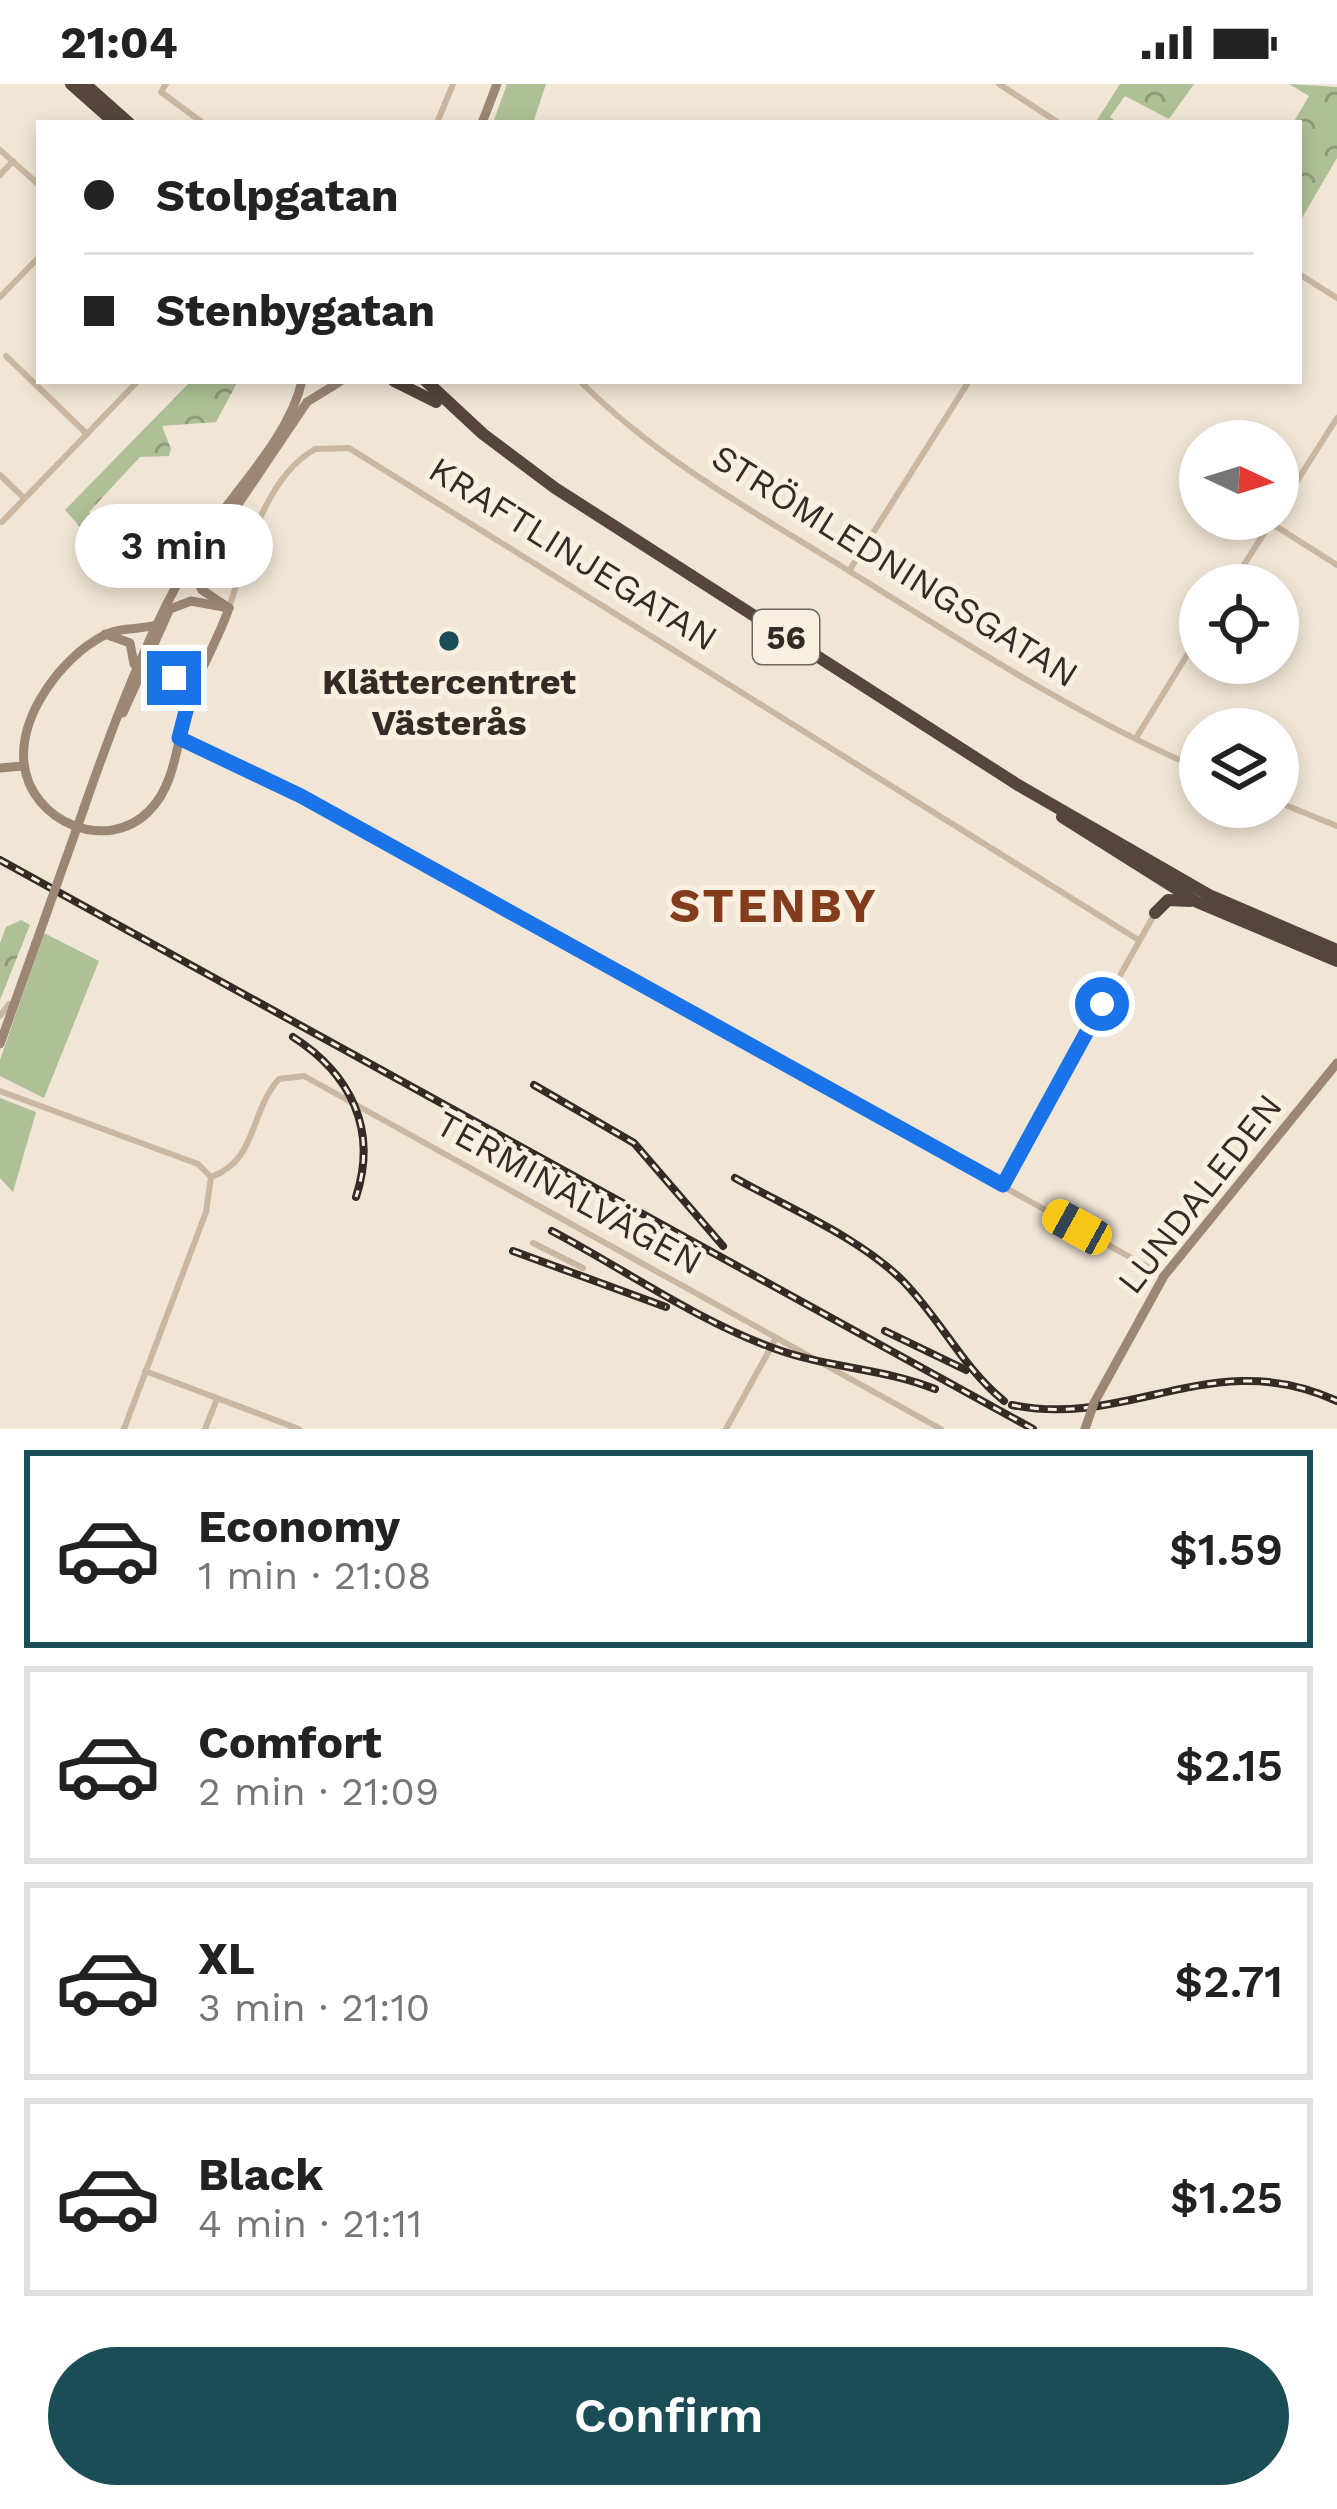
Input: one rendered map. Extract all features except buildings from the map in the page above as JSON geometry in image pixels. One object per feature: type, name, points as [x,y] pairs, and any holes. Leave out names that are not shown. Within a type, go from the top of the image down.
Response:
[{"type":"highway","points":[[71,84],[112,120]]},
{"type":"highway","points":[[85,84],[126,120]]},
{"type":"highway","name":"56","points":[[401,384],[428,395],[495,450],[1197,902],[1337,961]]},
{"type":"highway","name":"56","points":[[429,384],[483,434],[555,488]]},
{"type":"highway","name":"56","points":[[1018,785],[1209,895],[1337,950]]},
{"type":"highway","points":[[1148,871],[1157,886],[1155,913]]},
{"type":"highway","points":[[1155,913],[1168,900],[1197,902]]},
{"type":"main road","points":[[486,120],[500,84]]},
{"type":"main road","points":[[2,1023],[36,943],[134,667],[213,524],[291,412],[301,384]]},
{"type":"main road","points":[[106,745],[193,569],[307,402],[336,384]]},
{"type":"main road","points":[[193,569],[202,590],[229,608]]},
{"type":"main road","points":[[170,610],[191,601],[229,608]]},
{"type":"main road","points":[[156,625],[105,634],[47,689],[29,727],[23,766],[39,799],[58,818],[83,830],[109,831],[152,809],[167,783],[187,707],[229,608]]},
{"type":"main road","points":[[105,634],[130,643],[134,667]]},
{"type":"main road","points":[[0,768],[23,766]]},
{"type":"main road","points":[[0,1049],[2,1023],[21,982]]},
{"type":"main road","name":"LUNDALEDEN","points":[[1085,1429],[1094,1403],[1163,1276],[1337,1063]]},
{"type":"street","points":[[166,84],[161,92],[199,120]]},
{"type":"street","points":[[438,120],[453,84]]},
{"type":"street","points":[[999,84],[1054,120]]},
{"type":"street","points":[[0,150],[36,182]]},
{"type":"street","points":[[0,175],[13,161]]},
{"type":"street","points":[[0,297],[36,260]]},
{"type":"street","points":[[1302,276],[1337,298]]},
{"type":"street","points":[[6,356],[86,434]]},
{"type":"street","points":[[2,522],[132,384]]},
{"type":"street","name":"STRÖMLEDNINGSGATAN","points":[[584,384],[689,471],[1026,682],[1179,760]]},
{"type":"street","points":[[849,571],[967,384]]},
{"type":"street","points":[[1299,478],[1337,418]]},
{"type":"street","name":"KRAFTLINJEGATAN","points":[[229,608],[250,544],[283,480],[315,449],[350,448],[1137,940]]},
{"type":"street","points":[[0,475],[24,498]]},
{"type":"street","points":[[1299,537],[1337,565]]},
{"type":"street","points":[[187,707],[174,691],[174,678],[185,668],[205,669]]},
{"type":"street","points":[[1135,739],[1179,668]]},
{"type":"street","points":[[179,738],[301,796],[1163,1276]]},
{"type":"street","points":[[1299,811],[1337,826]]},
{"type":"street","points":[[1003,1185],[1155,913]]},
{"type":"street","name":"TERMINALVÄGEN","points":[[211,1177],[234,1167],[243,1156],[264,1100],[279,1078],[304,1076],[937,1428]]},
{"type":"street","points":[[0,1088],[198,1164],[211,1177],[206,1212],[124,1429]]},
{"type":"street","points":[[533,1243],[584,1268]]},
{"type":"street","points":[[726,1429],[776,1338]]},
{"type":"street","points":[[145,1371],[299,1429]]},
{"type":"street","points":[[205,1429],[217,1399]]},
{"type":"green space","points":[[507,84],[546,84],[534,120],[494,120]]},
{"type":"green space","points":[[1120,84],[1194,84],[1169,119],[1125,96],[1110,117],[1114,120],[1097,120]]},
{"type":"green space","points":[[1289,84],[1337,87],[1337,158],[1302,218],[1302,120],[1295,120],[1309,96]]},
{"type":"green space","points":[[188,384],[236,384],[216,422],[162,426],[169,456],[140,457],[89,512],[105,534],[95,544],[65,510]]},
{"type":"green space","points":[[21,920],[30,925],[0,1000],[0,943],[6,927]]},
{"type":"green space","points":[[44,933],[99,961],[44,1098],[0,1076],[0,1060]]},
{"type":"green space","points":[[0,1098],[36,1112],[13,1192],[0,1178]]},
{"type":"railway","points":[[0,860],[1033,1429]]},
{"type":"railway","points":[[293,1037],[330,1068],[354,1106],[364,1149],[356,1197]]},
{"type":"railway","points":[[534,1085],[634,1143],[723,1246]]},
{"type":"railway","points":[[735,1178],[884,1264],[916,1295],[976,1373],[1004,1401]]},
{"type":"railway","points":[[552,1231],[744,1336],[793,1355],[935,1389]]},
{"type":"railway","points":[[513,1251],[666,1307]]},
{"type":"railway","points":[[885,1331],[966,1370]]},
{"type":"railway","points":[[1012,1405],[1095,1406],[1251,1381],[1293,1386],[1337,1401]]},
{"type":"place","name":"Klättercentret Västerås","points":[[449,641]]},
{"type":"district","name":"STENBY","points":[[774,905]]},
{"type":"route","points":[[174,678],[177,698],[187,707],[179,738],[301,796],[1003,1185],[1102,1004]]}]
